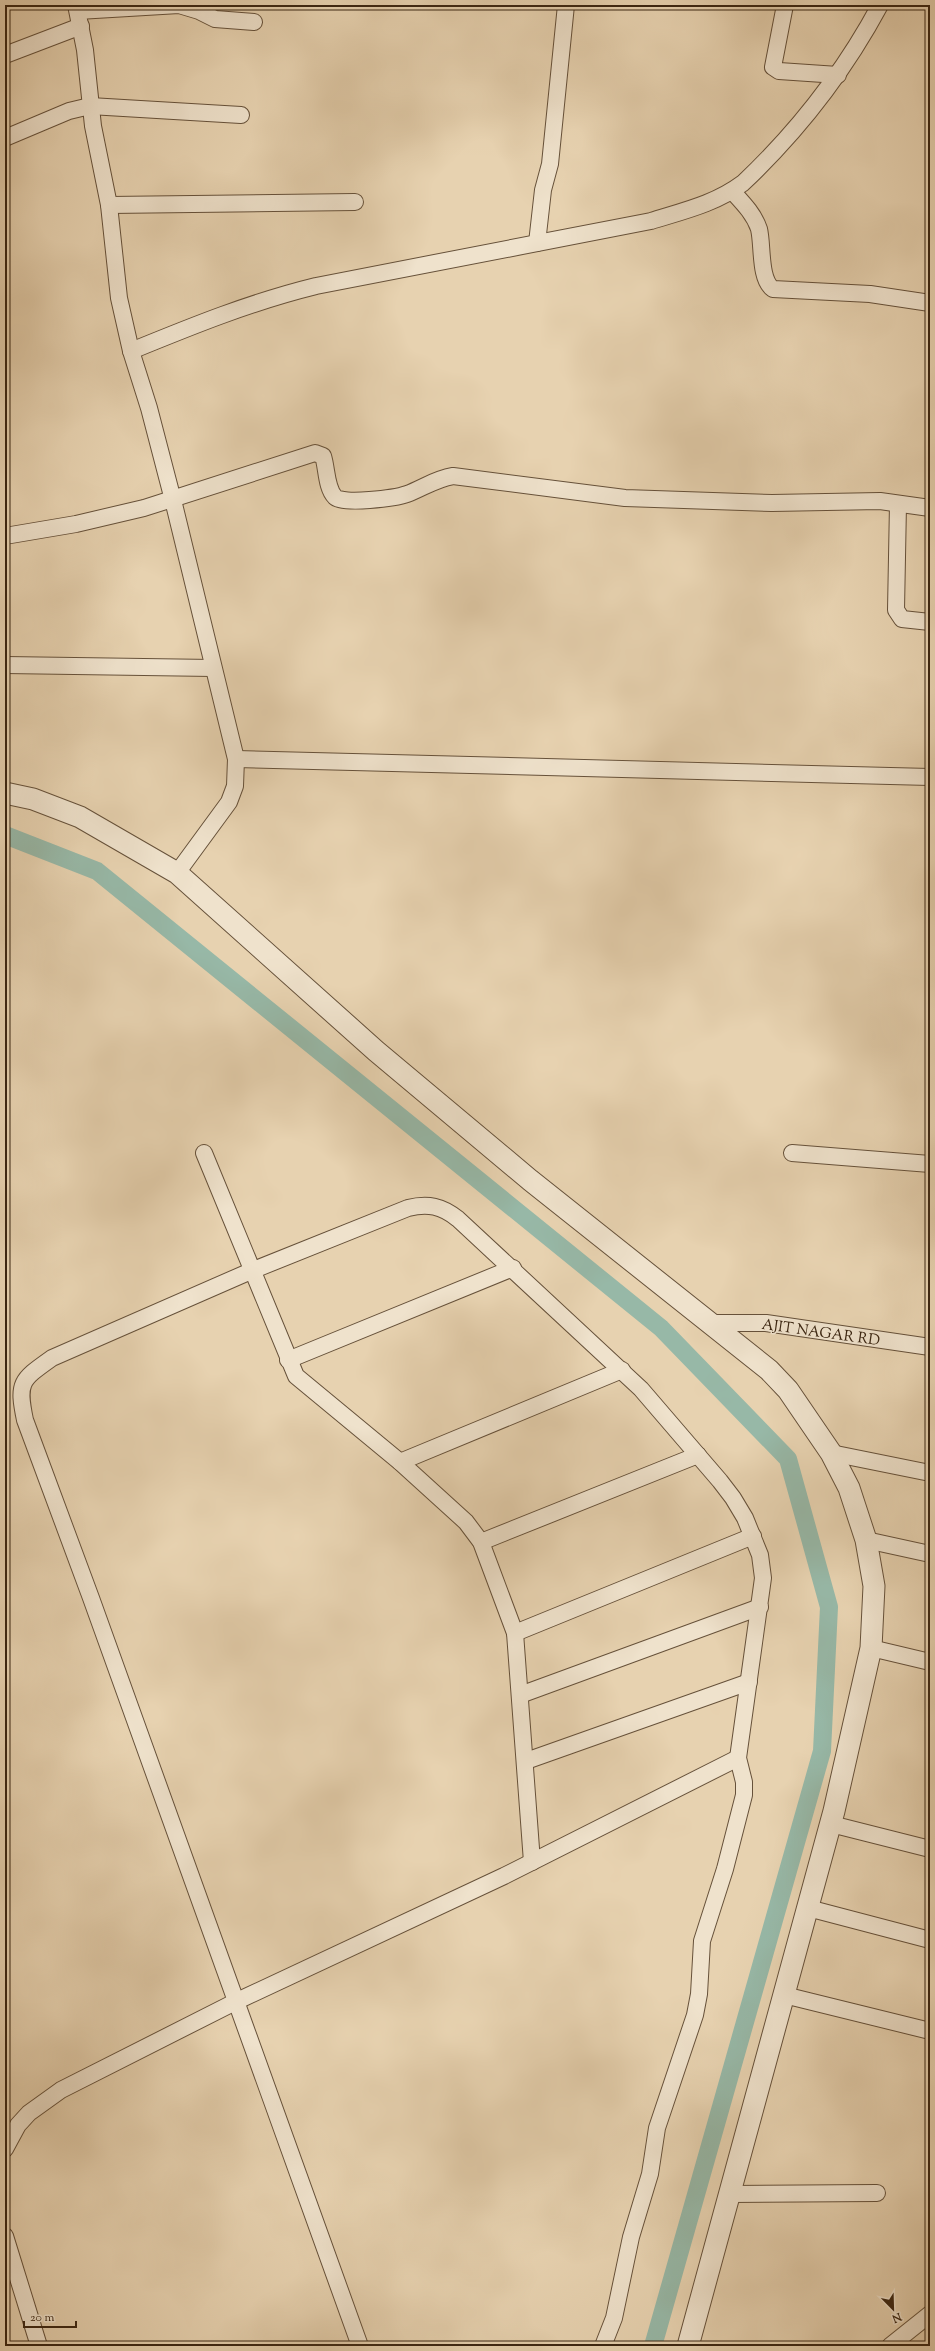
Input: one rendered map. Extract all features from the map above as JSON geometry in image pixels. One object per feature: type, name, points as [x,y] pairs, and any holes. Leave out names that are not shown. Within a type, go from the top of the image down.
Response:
[{"type":"street","points":[[5,55],[78,14],[179,5],[199,11],[214,19],[254,22]]},
{"type":"street","points":[[537,243],[543,190],[550,156],[566,5]]},
{"type":"street","points":[[784,5],[773,67],[779,71],[838,75]]},
{"type":"street","points":[[131,351],[212,317],[268,298],[316,286],[651,220],[702,206],[732,191],[759,168],[802,122],[838,75],[880,5]]},
{"type":"street","points":[[78,14],[90,106],[109,205],[119,298],[131,351],[149,408],[173,500],[236,759],[234,786],[229,802],[177,874]]},
{"type":"street","points":[[5,138],[69,111],[90,106],[241,115]]},
{"type":"street","points":[[732,191],[750,212],[755,221],[761,242],[766,280],[773,289],[870,294],[930,303]]},
{"type":"street","points":[[109,205],[355,202]]},
{"type":"street","points":[[5,536],[76,524],[173,500],[315,453],[323,456],[330,490],[333,496],[343,501],[394,498],[415,491],[440,478],[453,476],[625,498],[778,503],[880,501],[930,508]]},
{"type":"street","points":[[898,504],[896,610],[902,619],[930,622]]},
{"type":"street","points":[[5,665],[213,668]]},
{"type":"street","points":[[236,759],[930,777]]},
{"type":"street","points":[[5,793],[33,799],[80,817],[177,874],[376,1051],[530,1180],[769,1370],[788,1390],[831,1453],[848,1488],[866,1540],[874,1586],[871,1648],[830,1824],[808,1908],[688,2346]]},
{"type":"street","points":[[204,1153],[251,1271],[296,1376],[306,1386],[400,1462],[466,1522],[481,1542],[515,1633],[526,1761],[532,1862]]},
{"type":"street","points":[[792,1153],[930,1164]]},
{"type":"street","points":[[360,2346],[235,2002],[91,1598],[24,1420],[20,1389],[25,1379],[52,1358],[251,1271],[408,1208],[428,1205],[450,1212],[513,1268],[622,1370],[698,1455],[734,1498],[753,1536],[760,1555],[763,1578],[760,1607],[738,1758],[744,1782],[744,1795],[725,1869],[702,1941],[699,1994],[695,2016],[657,2128],[650,2174],[631,2237],[614,2318],[603,2346]]},
{"type":"street","points":[[288,1360],[513,1268]]},
{"type":"street","name":"AJIT NAGAR RD","points":[[711,1323],[766,1323],[930,1347]]},
{"type":"street","points":[[400,1462],[622,1370]]},
{"type":"street","points":[[831,1453],[930,1473]]},
{"type":"street","points":[[481,1542],[698,1455]]},
{"type":"street","points":[[515,1633],[753,1536]]},
{"type":"street","points":[[866,1540],[930,1554]]},
{"type":"street","points":[[520,1695],[760,1607]]},
{"type":"street","points":[[871,1648],[930,1662]]},
{"type":"street","points":[[526,1761],[749,1682]]},
{"type":"street","points":[[5,2149],[18,2125],[45,2100],[235,2002],[532,1862],[738,1758]]},
{"type":"street","points":[[830,1824],[930,1849]]},
{"type":"street","points":[[808,1908],[930,1940]]},
{"type":"street","points":[[784,1995],[930,2031]]},
{"type":"street","points":[[730,2194],[877,2193]]},
{"type":"street","points":[[5,2236],[39,2346]]},
{"type":"street","points":[[890,2346],[930,2314]]},
{"type":"waterway","points":[[5,835],[97,871],[661,1328],[788,1459],[829,1607],[822,1751],[653,2346]]}]
